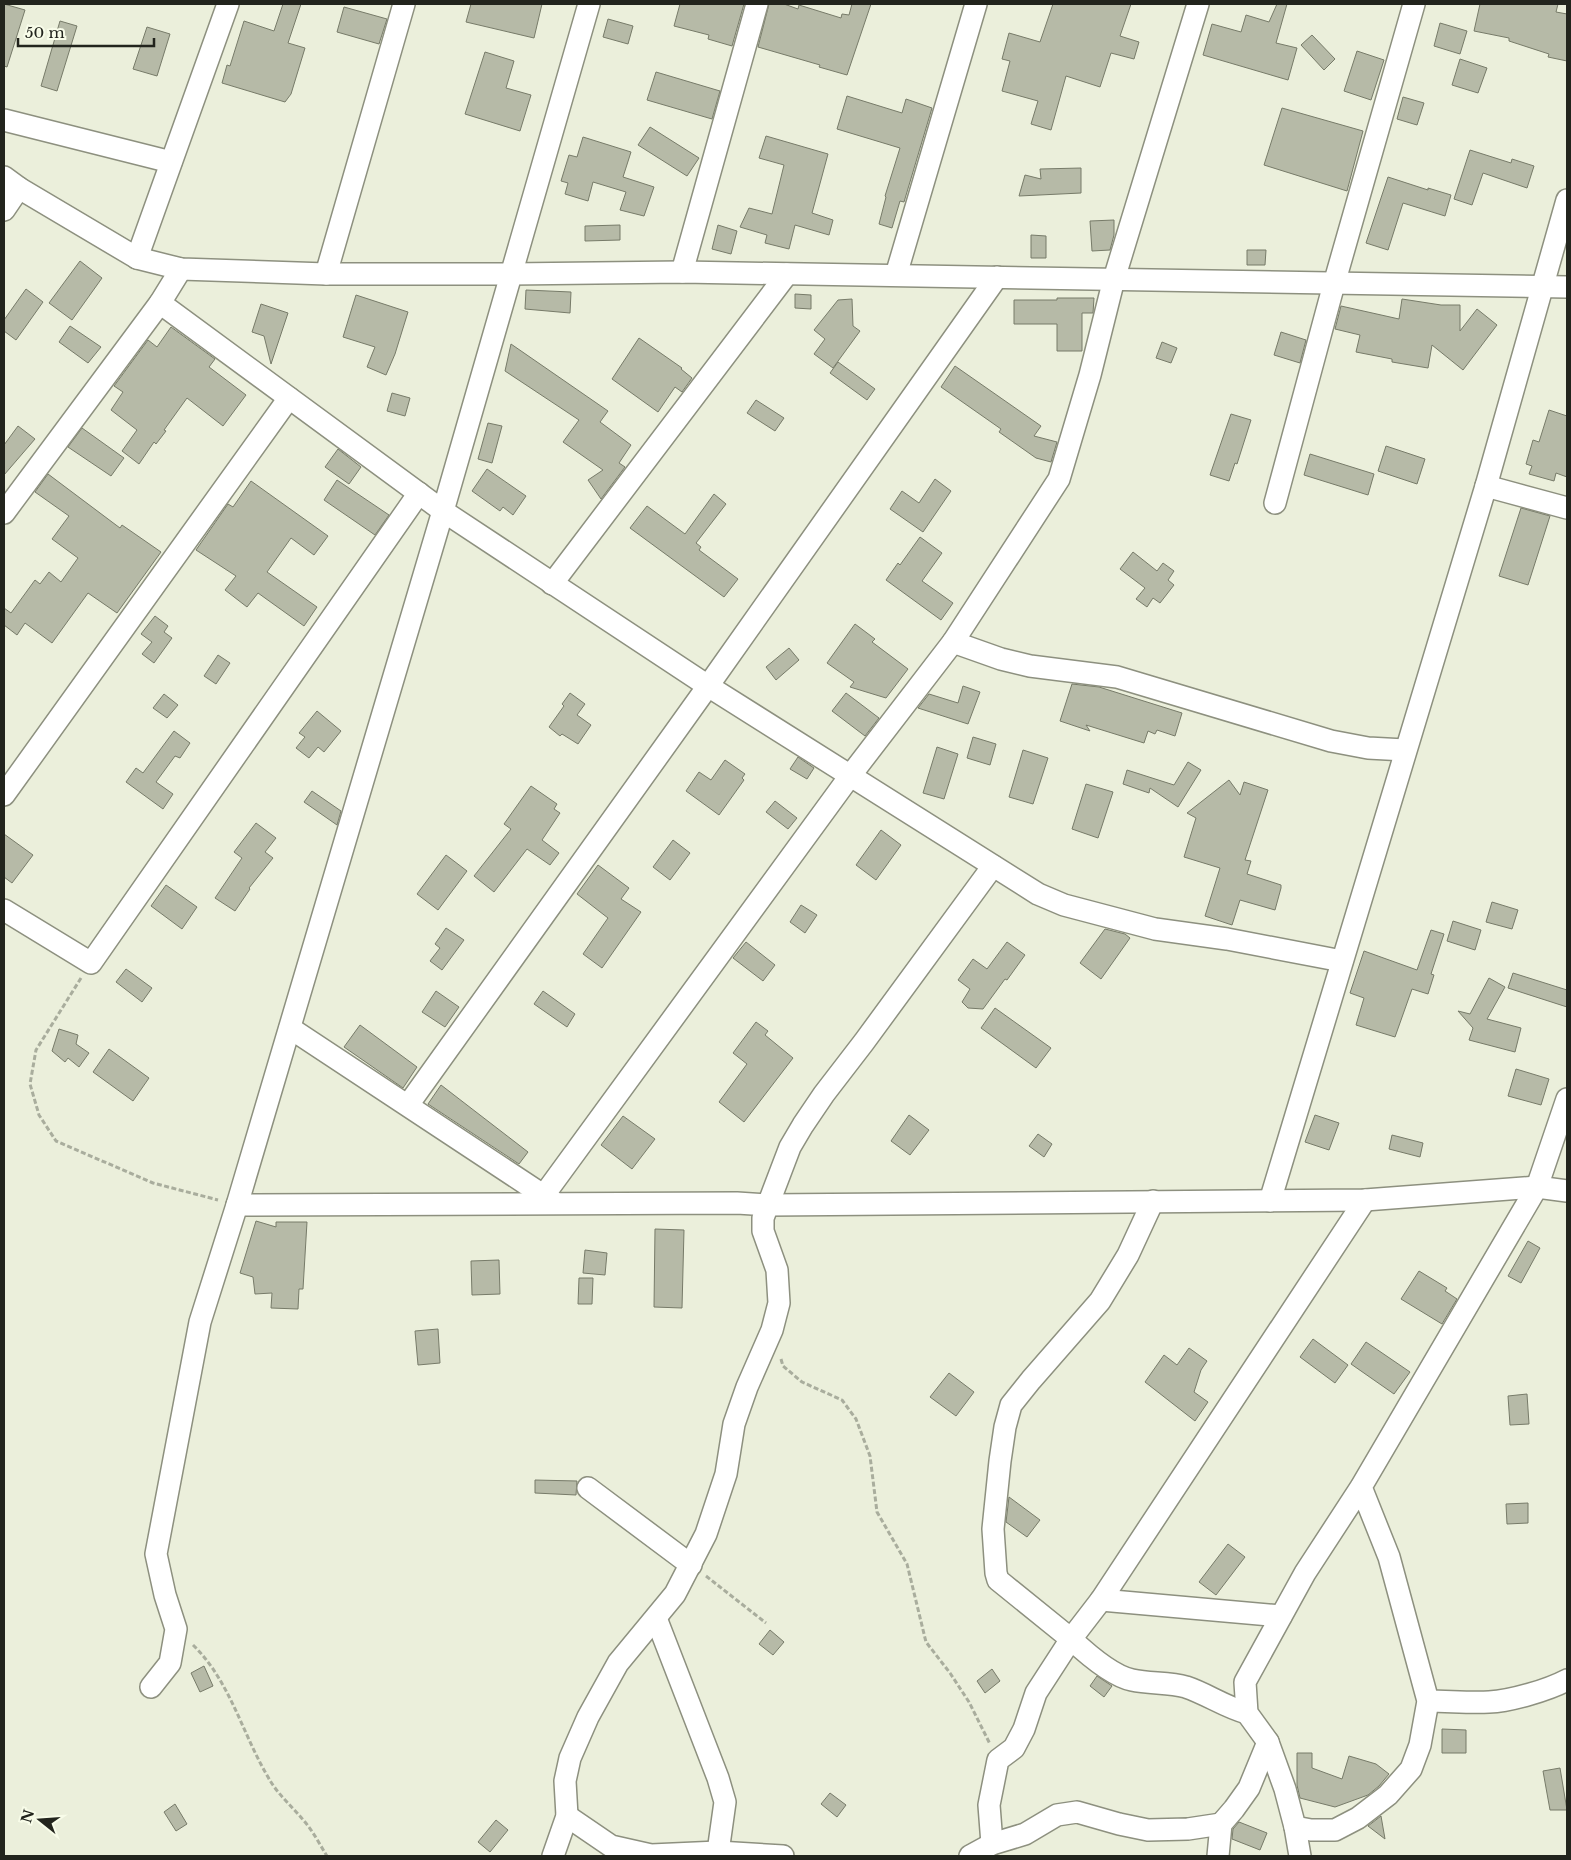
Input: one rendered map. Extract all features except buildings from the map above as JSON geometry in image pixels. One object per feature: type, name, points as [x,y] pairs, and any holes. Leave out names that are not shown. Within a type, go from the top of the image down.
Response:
[{"type":"street","points":[[136,258],[228,4]]},
{"type":"street","points":[[326,274],[404,4]]},
{"type":"street","points":[[151,1687],[170,1663],[176,1629],[165,1595],[156,1554],[200,1322],[237,1205],[443,511],[589,4]]},
{"type":"street","points":[[682,272],[757,4]]},
{"type":"street","points":[[896,276],[976,4]]},
{"type":"street","points":[[550,1199],[850,776],[953,642],[1059,479],[1090,375],[1114,279],[1198,4]]},
{"type":"street","points":[[1275,503],[1334,284],[1414,4]]},
{"type":"street","points":[[4,120],[171,162]]},
{"type":"street","points":[[4,210],[11,183],[136,258],[181,269],[326,274],[682,272],[1567,287]]},
{"type":"street","points":[[1270,1200],[1486,486],[1567,200]]},
{"type":"street","points":[[4,514],[160,303],[181,269]]},
{"type":"street","points":[[552,584],[787,274]]},
{"type":"street","points":[[408,1105],[708,686],[997,277]]},
{"type":"street","points":[[160,303],[443,511],[708,686],[1038,894],[1064,905],[1155,929],[1342,961]]},
{"type":"street","points":[[4,795],[289,398]]},
{"type":"street","points":[[1486,486],[1567,508]]},
{"type":"street","points":[[4,910],[91,963],[419,493]]},
{"type":"street","points":[[953,642],[1001,659],[1030,666],[1117,677],[1332,741],[1368,748],[1405,750]]},
{"type":"street","points":[[553,1856],[567,1816],[565,1781],[570,1758],[588,1717],[618,1663],[675,1594],[706,1534],[726,1474],[734,1424],[747,1387],[772,1330],[779,1304],[777,1270],[763,1231],[763,1218],[790,1146],[824,1094],[993,866]]},
{"type":"street","points":[[290,1028],[550,1199]]},
{"type":"street","points":[[1300,1856],[1285,1789],[1268,1742],[1247,1713],[1245,1682],[1305,1573],[1361,1487],[1537,1187],[1567,1098]]},
{"type":"street","points":[[237,1205],[550,1199],[768,1204],[1365,1200],[1537,1187],[1567,1191]]},
{"type":"street","points":[[992,1844],[988,1805],[998,1760],[1014,1748],[1024,1730],[1036,1693],[1071,1639],[1101,1600],[1365,1200]]},
{"type":"street","points":[[1153,1201],[1128,1255],[1100,1301],[1011,1405],[1004,1427],[994,1529],[996,1573],[998,1580],[1082,1649],[1123,1677],[1133,1680],[1180,1685],[1202,1692],[1222,1705],[1247,1713]]},
{"type":"street","points":[[1295,1827],[1311,1830],[1335,1830],[1358,1818],[1388,1796],[1411,1769],[1420,1745],[1428,1700],[1389,1557],[1361,1487]]},
{"type":"street","points":[[588,1488],[691,1564]]},
{"type":"street","points":[[1101,1600],[1281,1616]]},
{"type":"street","points":[[656,1618],[718,1778],[725,1802],[718,1852]]},
{"type":"street","points":[[1428,1700],[1491,1702],[1524,1695],[1558,1685],[1567,1680]]},
{"type":"street","points":[[1218,1856],[1221,1824],[1234,1810],[1249,1788],[1268,1742]]},
{"type":"street","points":[[970,1856],[992,1844],[1025,1834],[1057,1815],[1077,1812],[1118,1824],[1148,1830],[1188,1829],[1221,1824]]},
{"type":"street","points":[[567,1816],[611,1846],[651,1855],[718,1852],[783,1856]]},
{"type":"path","points":[[91,963],[36,1050],[30,1084],[38,1115],[56,1141],[153,1183],[237,1205]]},
{"type":"path","points":[[772,1330],[783,1366],[802,1382],[842,1400],[856,1419],[870,1456],[877,1512],[907,1564],[926,1642],[969,1702],[998,1760]]},
{"type":"path","points":[[691,1564],[766,1624]]},
{"type":"path","points":[[176,1629],[207,1659],[237,1710],[249,1742],[269,1779],[287,1803],[305,1821],[327,1856]]}]
